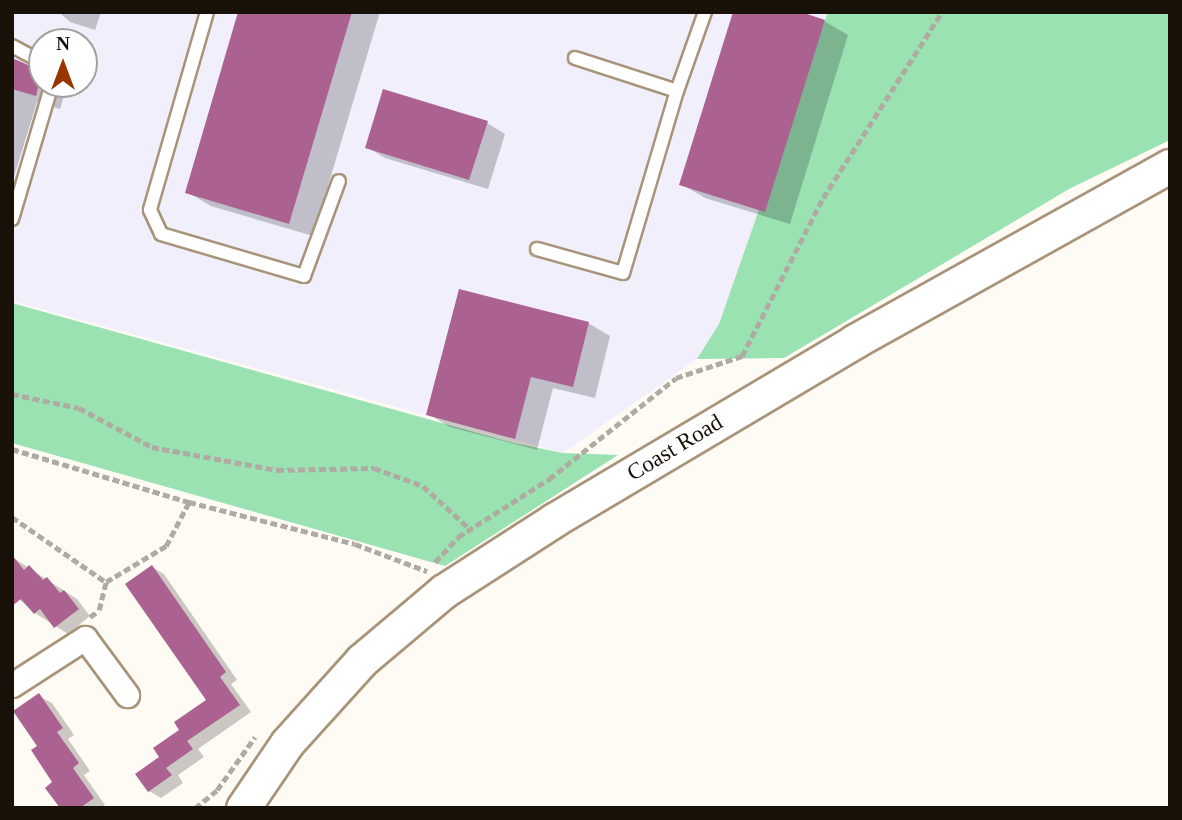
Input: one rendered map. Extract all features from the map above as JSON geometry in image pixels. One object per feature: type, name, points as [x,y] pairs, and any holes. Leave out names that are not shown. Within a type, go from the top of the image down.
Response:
[{"type":"street","name":"Coast Road","points":[[243,808],[287,743],[436,581],[554,520],[855,341],[1170,166]]},
{"type":"street","points":[[12,685],[85,638],[127,695]]},
{"type":"lane","points":[[207,12],[150,210],[161,234],[304,276],[339,181]]},
{"type":"lane","points":[[537,249],[623,273],[677,91],[705,12]]},
{"type":"lane","points":[[12,46],[28,55]]},
{"type":"lane","points":[[575,58],[677,91]]},
{"type":"lane","points":[[12,219],[48,98]]},
{"type":"path","points":[[12,449],[189,502],[355,544],[436,581],[447,545],[549,480],[676,378],[742,356],[823,198],[942,12]]},
{"type":"path","points":[[12,394],[79,408],[152,447],[278,470],[374,468],[423,486],[470,529]]},
{"type":"path","points":[[85,638],[77,626],[99,610],[106,582],[166,546],[189,502]]},
{"type":"path","points":[[12,517],[106,582]]},
{"type":"shaded area","points":[[12,12],[828,12],[719,324],[697,359],[563,453],[12,301]]},
{"type":"green space","points":[[828,12],[1170,12],[1170,140],[1069,189],[784,358],[697,359],[719,324]]},
{"type":"green space","points":[[12,303],[514,443],[563,453],[618,455],[445,566],[12,443]]},
{"type":"building","points":[[238,12],[352,12],[289,224],[185,193]]},
{"type":"building","points":[[733,12],[801,12],[825,20],[765,212],[679,185]]},
{"type":"building","points":[[12,58],[28,65],[28,94],[12,89]]},
{"type":"building","points":[[383,89],[488,121],[469,180],[365,148]]},
{"type":"building","points":[[459,289],[589,322],[573,387],[531,377],[515,439],[426,415]]},
{"type":"building","points":[[12,555],[24,570],[29,565],[43,580],[47,577],[60,593],[64,590],[79,609],[54,628],[40,609],[34,614],[21,599],[12,606]]},
{"type":"building","points":[[152,565],[226,672],[220,677],[240,705],[187,741],[193,749],[166,768],[172,775],[148,792],[135,774],[159,757],[153,748],[179,730],[174,722],[206,700],[125,584]]},
{"type":"building","points":[[39,693],[63,728],[57,732],[79,763],[73,768],[94,798],[80,808],[60,808],[45,788],[52,782],[31,750],[37,746],[13,711]]}]
